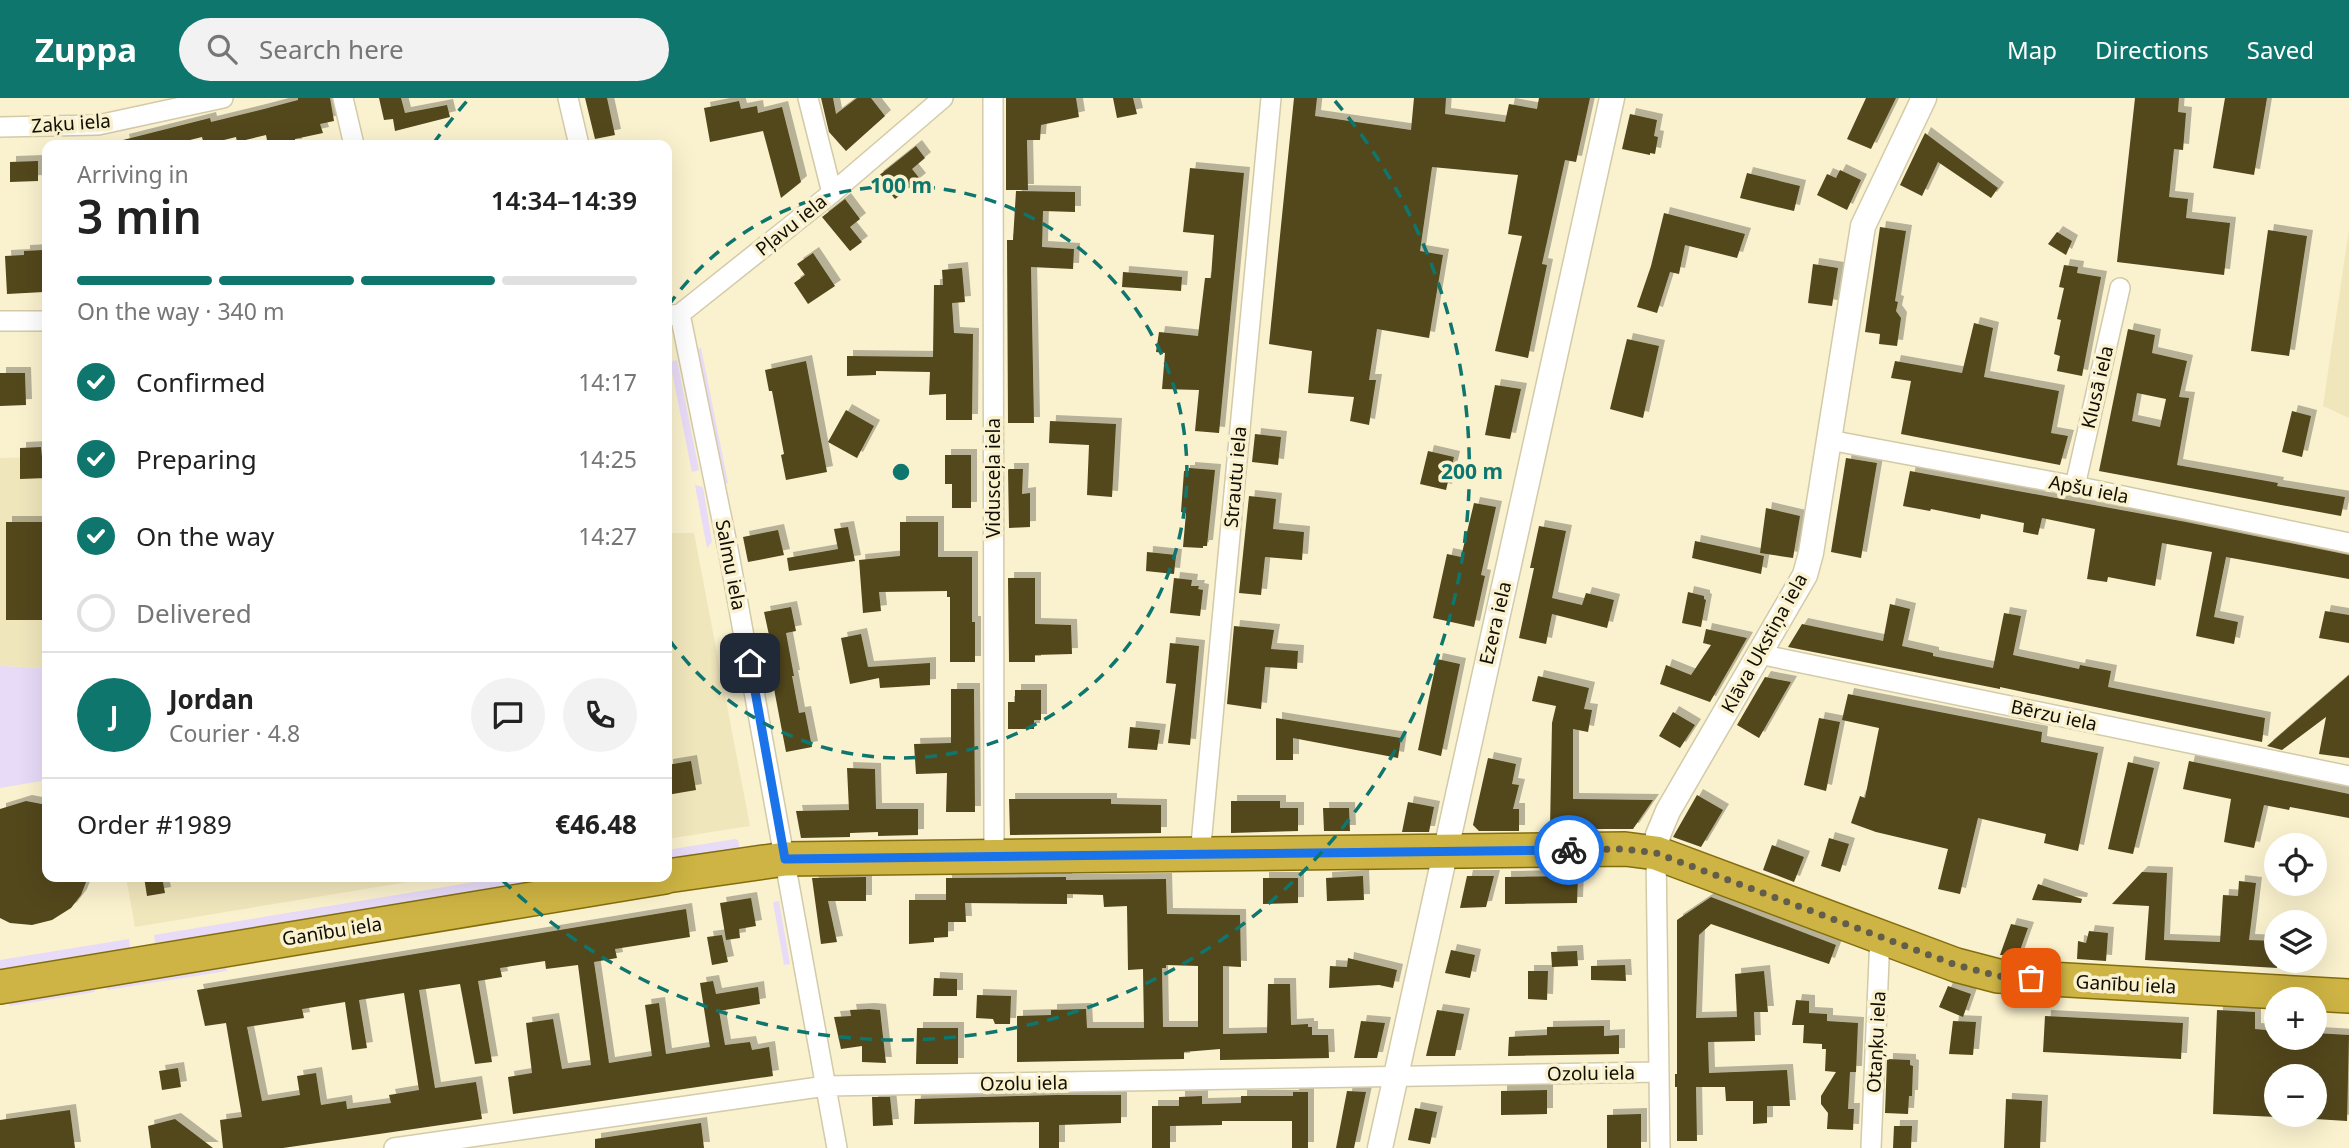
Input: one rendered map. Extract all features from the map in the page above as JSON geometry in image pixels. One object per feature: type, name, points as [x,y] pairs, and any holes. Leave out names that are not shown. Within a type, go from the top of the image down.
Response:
[{"type":"highway","name":"Ganību iela","points":[[672,876],[785,859],[1625,849],[1656,853],[1956,965],[1998,976],[2349,996]]},
{"type":"highway","name":"Ganību iela","points":[[0,987],[636,882]]},
{"type":"street","name":"Zaķu iela","points":[[0,127],[98,125],[223,98]]},
{"type":"street","points":[[343,98],[353,140]]},
{"type":"street","points":[[568,98],[578,140]]},
{"type":"street","points":[[808,98],[832,192]]},
{"type":"street","name":"Pļavu iela","points":[[673,315],[832,192],[943,98]]},
{"type":"street","name":"Vidusceļa iela","points":[[993,98],[994,858]]},
{"type":"street","name":"Strautu iela","points":[[1200,855],[1271,98]]},
{"type":"street","name":"Ezera iela","points":[[1380,1148],[1612,98]]},
{"type":"street","name":"Klāva Ukstiņa iela","points":[[1660,1148],[1656,853],[1658,835],[1668,811],[1805,575],[1811,553],[1863,226],[1924,98]]},
{"type":"street","name":"Klusā iela","points":[[2075,486],[2120,288]]},
{"type":"street","name":"Salmu iela","points":[[673,315],[729,554],[837,1148]]},
{"type":"street","points":[[0,321],[42,321]]},
{"type":"street","name":"Apšu iela","points":[[1829,440],[2075,486],[2349,543]]},
{"type":"street","name":"Bērzu iela","points":[[1759,654],[2349,776]]},
{"type":"street","name":"Otaņķu iela","points":[[1871,1148],[1880,936]]},
{"type":"street","name":"Ozolu iela","points":[[394,1148],[826,1086],[1659,1072]]},
{"type":"shaded area","points":[[2349,229],[2349,418],[2323,406]]},
{"type":"shaded area","points":[[701,348],[728,483],[724,484],[697,349]]},
{"type":"shaded area","points":[[677,360],[699,470],[692,472],[672,372],[672,361]]},
{"type":"shaded area","points":[[42,457],[42,668],[0,666],[0,458]]},
{"type":"shaded area","points":[[695,485],[703,487],[712,542],[707,548]]},
{"type":"shaded area","points":[[672,533],[694,533],[750,826],[672,838]]},
{"type":"shaded area","points":[[0,666],[42,668],[42,781],[0,788]]},
{"type":"shaded area","points":[[735,839],[738,840],[740,852],[672,861],[672,849]]},
{"type":"shaded area","points":[[127,882],[408,882],[135,927]]},
{"type":"shaded area","points":[[475,882],[530,882],[496,893],[155,943],[154,935]]},
{"type":"shaded area","points":[[779,901],[790,964],[784,965],[773,902]]},
{"type":"shaded area","points":[[129,939],[130,948],[49,961],[45,968],[0,975],[0,960]]},
{"type":"shaded area","points":[[225,964],[227,971],[107,990],[105,979]]},
{"type":"shaded area","points":[[94,986],[95,992],[10,1006],[9,1000]]},
{"type":"building","points":[[330,98],[334,121],[320,124],[323,133],[295,140],[267,140],[266,135],[245,140],[237,140],[236,137],[203,140],[202,137],[190,140],[123,140],[210,118],[211,122],[298,100]]},
{"type":"building","points":[[379,98],[401,98],[405,113],[447,105],[450,117],[395,131],[393,119],[384,120]]},
{"type":"building","points":[[585,98],[607,98],[615,135],[595,139]]},
{"type":"building","points":[[821,98],[833,98],[836,114],[857,98],[871,98],[885,116],[846,151],[829,132]]},
{"type":"building","points":[[1006,98],[1076,98],[1079,117],[1041,125],[1040,140],[1027,140],[1028,190],[1006,190]]},
{"type":"building","points":[[1113,98],[1133,98],[1137,114],[1117,118]]},
{"type":"building","points":[[1294,98],[1317,98],[1315,116],[1411,130],[1414,98],[1446,98],[1445,114],[1505,122],[1509,104],[1537,109],[1539,98],[1590,98],[1576,162],[1565,160],[1542,264],[1547,265],[1528,358],[1495,351],[1522,236],[1508,234],[1518,175],[1432,167],[1420,251],[1443,255],[1429,338],[1377,329],[1369,380],[1376,380],[1369,425],[1350,421],[1354,397],[1308,393],[1312,351],[1269,344]]},
{"type":"building","points":[[1866,98],[1896,98],[1871,149],[1847,139]]},
{"type":"building","points":[[2135,98],[2179,98],[2178,112],[2186,113],[2183,150],[2174,149],[2169,197],[2188,199],[2186,218],[2230,223],[2224,275],[2117,262]]},
{"type":"building","points":[[2225,98],[2267,98],[2254,175],[2213,168]]},
{"type":"building","points":[[739,101],[741,109],[757,106],[758,113],[782,107],[801,182],[781,198],[763,131],[710,142],[704,108]]},
{"type":"building","points":[[1630,114],[1657,120],[1655,154],[1622,149]]},
{"type":"building","points":[[1925,133],[1998,188],[1991,198],[1938,162],[1922,196],[1900,185]]},
{"type":"building","points":[[916,146],[925,158],[912,169],[920,179],[895,199],[877,177]]},
{"type":"building","points":[[38,161],[38,181],[10,182],[10,162]]},
{"type":"building","points":[[1190,168],[1244,173],[1219,433],[1195,431],[1199,390],[1162,389],[1165,353],[1156,352],[1159,332],[1198,336],[1205,278],[1211,278],[1214,235],[1183,232]]},
{"type":"building","points":[[1840,170],[1861,180],[1847,210],[1817,195],[1827,174],[1836,178]]},
{"type":"building","points":[[1747,173],[1800,186],[1794,211],[1740,198]]},
{"type":"building","points":[[1016,191],[1075,192],[1075,212],[1043,211],[1042,247],[1074,249],[1073,269],[1031,267],[1034,423],[1008,423],[1007,240],[1013,240]]},
{"type":"building","points":[[845,199],[860,219],[850,227],[862,242],[850,251],[822,217]]},
{"type":"building","points":[[1664,213],[1745,234],[1737,258],[1685,245],[1679,274],[1670,272],[1657,313],[1637,307],[1651,266]]},
{"type":"building","points":[[1880,227],[1906,231],[1895,301],[1898,302],[1896,311],[1901,318],[1897,346],[1879,344],[1880,334],[1865,332]]},
{"type":"building","points":[[2268,230],[2307,236],[2289,356],[2251,351]]},
{"type":"building","points":[[2057,232],[2072,241],[2066,255],[2048,244]]},
{"type":"building","points":[[42,250],[42,292],[7,294],[5,256],[24,255],[24,251]]},
{"type":"building","points":[[813,253],[835,286],[808,304],[794,283],[805,275],[797,264]]},
{"type":"building","points":[[1813,264],[1838,268],[1832,306],[1808,303]]},
{"type":"building","points":[[2064,265],[2078,267],[2077,273],[2101,277],[2082,376],[2057,371],[2060,356],[2054,354],[2061,320],[2057,319],[2064,288],[2059,287]]},
{"type":"building","points":[[962,268],[965,302],[952,303],[954,333],[973,334],[972,420],[946,420],[946,394],[929,395],[930,372],[876,371],[876,375],[847,376],[847,356],[933,357],[934,285],[943,285],[942,270]]},
{"type":"building","points":[[1123,272],[1182,277],[1181,291],[1122,287]]},
{"type":"building","points":[[1974,323],[1993,328],[1984,377],[2059,391],[2051,433],[2068,436],[2060,465],[1901,434],[1911,381],[1891,378],[1895,361],[1962,373]]},
{"type":"building","points":[[2128,329],[2155,335],[2152,353],[2187,361],[2179,397],[2189,398],[2177,465],[2345,497],[2341,516],[2099,471]],"holes":[[[2137,393],[2166,399],[2160,427],[2132,421]]]},
{"type":"building","points":[[1627,339],[1659,346],[1643,418],[1610,409]]},
{"type":"building","points":[[806,361],[827,472],[786,480],[772,391],[769,391],[765,370]]},
{"type":"building","points":[[0,373],[25,373],[26,405],[0,406]]},
{"type":"building","points":[[1495,385],[1521,389],[1510,439],[1485,435]]},
{"type":"building","points":[[846,410],[874,426],[857,458],[828,442]]},
{"type":"building","points":[[2292,411],[2311,416],[2302,457],[2282,452]]},
{"type":"building","points":[[1050,421],[1116,424],[1112,497],[1087,495],[1089,445],[1049,443]]},
{"type":"building","points":[[1255,434],[1281,437],[1278,465],[1252,462]]},
{"type":"building","points":[[41,447],[42,478],[20,479],[20,448]]},
{"type":"building","points":[[1428,451],[1454,457],[1446,490],[1420,484]]},
{"type":"building","points":[[945,455],[971,455],[971,508],[952,508],[952,484],[945,484]]},
{"type":"building","points":[[1846,458],[1877,463],[1861,558],[1831,552]]},
{"type":"building","points":[[1189,468],[1215,470],[1207,546],[1203,548],[1183,547],[1186,513],[1181,512],[1184,471],[1189,471]]},
{"type":"building","points":[[1008,469],[1023,469],[1022,494],[1030,493],[1030,527],[1009,528]]},
{"type":"building","points":[[1910,471],[2349,555],[2349,579],[2226,557],[2214,617],[2238,622],[2234,644],[2196,636],[2212,552],[2162,543],[2155,586],[2108,577],[2107,582],[2087,579],[2095,529],[2042,518],[2038,535],[2023,532],[2024,523],[1981,514],[1980,519],[1903,506]]},
{"type":"building","points":[[1249,496],[1276,499],[1273,529],[1304,532],[1302,560],[1265,557],[1261,595],[1239,593]]},
{"type":"building","points":[[1474,503],[1496,507],[1481,575],[1485,576],[1474,627],[1433,618],[1447,554],[1461,557]]},
{"type":"building","points":[[1766,508],[1800,516],[1793,558],[1760,553]]},
{"type":"building","points":[[6,522],[42,522],[42,620],[6,620]]},
{"type":"building","points":[[900,522],[938,522],[938,557],[972,557],[975,662],[950,662],[950,597],[947,597],[947,591],[879,592],[881,611],[863,613],[859,560],[900,556]]},
{"type":"building","points":[[1539,526],[1566,531],[1552,598],[1582,605],[1586,593],[1614,600],[1607,628],[1552,614],[1546,644],[1519,638],[1534,568],[1530,568]]},
{"type":"building","points":[[848,527],[855,561],[789,571],[787,558],[838,549],[834,529]]},
{"type":"building","points":[[778,530],[784,555],[748,562],[743,537]]},
{"type":"building","points":[[1695,541],[1764,556],[1761,574],[1692,558]]},
{"type":"building","points":[[1147,552],[1176,555],[1174,574],[1146,571]]},
{"type":"building","points":[[1008,578],[1035,578],[1035,624],[1071,625],[1072,654],[1035,655],[1035,662],[1009,662]]},
{"type":"building","points":[[1174,578],[1192,580],[1191,586],[1199,586],[1198,589],[1203,590],[1200,616],[1170,613]]},
{"type":"building","points":[[1688,592],[1704,596],[1706,600],[1701,627],[1682,623]]},
{"type":"building","points":[[1890,604],[1910,609],[1902,646],[1933,653],[1933,656],[1993,668],[2004,613],[2021,616],[2013,655],[2079,669],[2080,665],[2111,671],[2108,687],[2265,718],[2262,742],[2000,687],[1788,647],[1802,624],[1883,641]]},
{"type":"building","points":[[791,607],[796,631],[786,633],[792,676],[799,713],[805,712],[812,747],[786,752],[771,673],[767,670],[770,666],[768,659],[774,658],[764,612]]},
{"type":"building","points":[[2325,611],[2349,615],[2349,643],[2319,638]]},
{"type":"building","points":[[1234,626],[1274,630],[1271,649],[1298,651],[1297,669],[1265,667],[1261,709],[1227,704]]},
{"type":"building","points":[[1706,629],[1747,638],[1710,702],[1660,684],[1666,665],[1691,675],[1711,645],[1703,643]]},
{"type":"building","points":[[861,634],[868,667],[930,663],[930,685],[880,688],[879,678],[850,684],[841,638]]},
{"type":"building","points":[[1170,643],[1199,646],[1190,745],[1168,743],[1176,684],[1166,683]]},
{"type":"building","points":[[1437,659],[1460,664],[1441,756],[1418,750]]},
{"type":"building","points":[[2349,675],[2349,758],[2319,754],[2326,717],[2282,750],[2267,746]]},
{"type":"building","points":[[1538,676],[1589,688],[1584,709],[1592,710],[1588,732],[1573,729],[1573,799],[1653,800],[1633,829],[1550,829],[1552,723],[1556,706],[1532,701]]},
{"type":"building","points":[[1765,677],[1791,682],[1759,738],[1737,725]]},
{"type":"building","points":[[951,689],[974,689],[975,812],[946,812],[947,773],[916,774],[914,744],[951,743]]},
{"type":"building","points":[[1015,690],[1041,690],[1041,720],[1034,720],[1034,729],[1008,729],[1008,702],[1015,702]]},
{"type":"building","points":[[1848,694],[2042,732],[2041,742],[2098,753],[2078,851],[2044,843],[2046,834],[1978,818],[1960,894],[1938,889],[1948,849],[1876,832],[1851,823],[1860,796],[1865,798],[1879,728],[1842,720]]},
{"type":"building","points":[[1673,712],[1695,725],[1680,748],[1659,736]]},
{"type":"building","points":[[1276,718],[1401,738],[1398,758],[1293,738],[1293,760],[1276,760]]},
{"type":"building","points":[[1819,718],[1840,722],[1826,791],[1804,785]]},
{"type":"building","points":[[1130,727],[1160,730],[1157,750],[1128,748]]},
{"type":"building","points":[[1488,758],[1516,764],[1512,784],[1519,785],[1513,809],[1519,809],[1519,831],[1479,831],[1473,825]]},
{"type":"building","points":[[691,761],[696,790],[672,794],[672,764]]},
{"type":"building","points":[[2189,761],[2349,794],[2349,818],[2264,805],[2254,848],[2224,842],[2231,799],[2183,789]]},
{"type":"building","points":[[2128,762],[2154,768],[2133,854],[2108,849]]},
{"type":"building","points":[[847,768],[875,769],[876,809],[918,809],[918,835],[878,836],[878,832],[850,833],[850,837],[801,838],[796,811],[849,810]]},
{"type":"building","points":[[1697,795],[1723,810],[1701,847],[1673,837]]},
{"type":"building","points":[[1009,799],[1111,799],[1111,804],[1161,805],[1161,833],[1010,835]]},
{"type":"building","points":[[26,801],[42,804],[42,882],[86,882],[81,895],[71,908],[52,920],[32,925],[10,923],[0,918],[0,809]]},
{"type":"building","points":[[1231,801],[1280,801],[1280,808],[1298,808],[1298,831],[1231,833]]},
{"type":"building","points":[[1408,802],[1434,807],[1429,832],[1402,832]]},
{"type":"building","points":[[1323,808],[1349,808],[1350,831],[1324,831]]},
{"type":"building","points":[[1829,838],[1849,844],[1840,872],[1821,866]]},
{"type":"building","points":[[1772,845],[1804,857],[1794,882],[1763,870]]},
{"type":"building","points":[[2142,872],[2167,873],[2164,940],[2220,942],[2223,895],[2238,896],[2239,881],[2256,883],[2249,940],[2264,941],[2264,967],[2145,960],[2149,906],[2112,904]]},
{"type":"building","points":[[1363,876],[1364,900],[1327,901],[1326,878]]},
{"type":"building","points":[[1467,876],[1494,876],[1486,907],[1460,908]]},
{"type":"building","points":[[1578,876],[1577,903],[1505,904],[1505,877]]},
{"type":"building","points":[[866,877],[866,901],[828,901],[837,942],[821,944],[812,878]]},
{"type":"building","points":[[946,878],[1166,879],[1167,914],[1240,915],[1241,967],[1223,966],[1223,1034],[1267,1033],[1268,984],[1290,984],[1291,1025],[1308,1024],[1308,1027],[1312,1027],[1312,1035],[1328,1035],[1329,1058],[1220,1060],[1220,1049],[1184,1052],[1184,1059],[1017,1062],[1017,1016],[1051,1015],[1051,1010],[1086,1009],[1087,1028],[1144,1028],[1143,969],[1128,970],[1127,906],[1104,907],[1103,895],[1067,894],[1067,904],[965,903],[966,922],[948,922],[948,937],[934,938],[934,942],[909,944],[909,900],[946,900]],"holes":[[[1166,965],[1198,966],[1198,1027],[1163,1027],[1162,968],[1166,968]]]},
{"type":"building","points":[[1263,878],[1298,878],[1298,903],[1263,904]]},
{"type":"building","points":[[145,882],[163,882],[165,893],[147,896]]},
{"type":"building","points":[[2038,884],[2082,899],[2081,903],[2032,900]]},
{"type":"building","points":[[1711,897],[1836,945],[1829,964],[1711,924],[1699,935],[1696,1018],[1737,1017],[1735,974],[1764,971],[1768,1012],[1754,1012],[1755,1041],[1708,1042],[1709,1073],[1787,1070],[1790,1106],[1767,1106],[1767,1123],[1753,1124],[1753,1101],[1726,1101],[1725,1087],[1696,1087],[1697,1141],[1677,1141],[1677,920]]},
{"type":"building","points":[[751,898],[756,926],[739,929],[740,938],[726,940],[720,903]]},
{"type":"building","points":[[686,909],[690,937],[615,949],[617,958],[594,962],[609,1063],[652,1056],[645,1005],[659,1003],[666,1054],[710,1047],[700,983],[713,981],[716,994],[758,987],[760,1004],[719,1011],[725,1045],[750,1042],[752,1050],[769,1047],[773,1076],[513,1114],[508,1077],[532,1073],[526,1023],[553,1019],[562,1069],[591,1065],[578,965],[546,969],[545,961],[500,968],[502,977],[478,981],[492,1062],[475,1064],[460,984],[419,990],[435,1088],[476,1082],[482,1119],[283,1148],[223,1148],[220,1120],[242,1117],[226,1023],[205,1026],[197,990]],"holes":[[[404,993],[419,1090],[389,1095],[391,1103],[347,1109],[346,1101],[321,1105],[316,1073],[297,1076],[300,1095],[262,1101],[247,1027],[304,1018],[302,1009],[345,1002],[352,1050],[367,1048],[359,1000]]]},
{"type":"building","points":[[2011,924],[2028,928],[2018,956],[2000,955]]},
{"type":"building","points":[[2089,931],[2108,933],[2106,961],[2077,959],[2078,941],[2086,943]]},
{"type":"building","points":[[722,935],[728,962],[712,965],[707,937]]},
{"type":"building","points":[[1451,950],[1475,955],[1470,978],[1445,973]]},
{"type":"building","points":[[1577,951],[1578,966],[1552,967],[1551,952]]},
{"type":"building","points":[[1348,958],[1397,970],[1393,988],[1379,985],[1329,988],[1330,966],[1347,967]]},
{"type":"building","points":[[1625,965],[1626,981],[1591,980],[1591,966]]},
{"type":"building","points":[[1528,971],[1548,971],[1547,1000],[1528,999]]},
{"type":"building","points":[[934,978],[957,979],[957,996],[933,996]]},
{"type":"building","points":[[1948,986],[1971,994],[1963,1017],[1939,1007]]},
{"type":"building","points":[[977,995],[1011,996],[1010,1024],[995,1024],[993,1019],[976,1018]]},
{"type":"building","points":[[1796,1000],[1809,1001],[1809,1013],[1827,1014],[1827,1021],[1858,1023],[1856,1072],[1850,1072],[1848,1109],[1854,1109],[1853,1130],[1827,1129],[1828,1113],[1821,1104],[1821,1096],[1836,1072],[1825,1071],[1826,1049],[1822,1049],[1822,1044],[1803,1043],[1804,1025],[1792,1025]]},
{"type":"building","points":[[850,1010],[880,1010],[886,1063],[862,1062],[862,1046],[841,1049],[834,1017],[851,1016]]},
{"type":"building","points":[[1437,1010],[1464,1014],[1455,1056],[1426,1056]]},
{"type":"building","points":[[2217,1010],[2255,1012],[2255,1029],[2264,1030],[2264,1050],[2327,1050],[2327,1034],[2349,1035],[2347,1121],[2327,1120],[2327,1064],[2264,1064],[2264,1116],[2213,1114]]},
{"type":"building","points":[[2045,1016],[2183,1023],[2181,1059],[2043,1052]]},
{"type":"building","points":[[1361,1021],[1385,1023],[1377,1058],[1354,1058]]},
{"type":"building","points":[[1953,1021],[1976,1022],[1973,1055],[1949,1054]]},
{"type":"building","points":[[1604,1026],[1604,1036],[1619,1035],[1619,1054],[1508,1056],[1509,1037],[1547,1035],[1547,1027]]},
{"type":"building","points":[[917,1028],[958,1028],[958,1064],[916,1064]]},
{"type":"building","points":[[1887,1059],[1910,1060],[1910,1065],[1913,1066],[1912,1096],[1909,1096],[1908,1114],[1885,1113]]},
{"type":"building","points":[[178,1068],[181,1087],[162,1090],[159,1071]]},
{"type":"building","points":[[1547,1090],[1547,1114],[1501,1115],[1501,1091]]},
{"type":"building","points":[[1347,1091],[1366,1092],[1354,1148],[1336,1148]]},
{"type":"building","points":[[1293,1092],[1308,1092],[1308,1148],[1292,1148],[1292,1121],[1222,1121],[1222,1125],[1170,1126],[1170,1148],[1152,1148],[1152,1106],[1179,1106],[1179,1097],[1202,1096],[1202,1104],[1241,1103],[1241,1096],[1293,1096]]},
{"type":"building","points":[[1121,1095],[1121,1123],[1059,1125],[1059,1148],[1039,1148],[1039,1122],[914,1124],[915,1099]]},
{"type":"building","points":[[872,1097],[890,1097],[893,1125],[873,1126]]},
{"type":"building","points":[[2006,1099],[2042,1101],[2040,1148],[2004,1148]]},
{"type":"building","points":[[1415,1108],[1437,1112],[1430,1144],[1408,1140]]},
{"type":"building","points":[[70,1110],[75,1148],[0,1148],[0,1120]]},
{"type":"building","points":[[1641,1114],[1641,1148],[1607,1148],[1607,1115]]},
{"type":"building","points":[[175,1119],[213,1148],[151,1148],[148,1126]]},
{"type":"building","points":[[701,1123],[704,1148],[595,1148],[595,1139]]},
{"type":"building","points":[[1894,1126],[1912,1126],[1911,1148],[1893,1148]]},
{"type":"way so far","points":[[1569,850],[1625,849],[1656,853],[1956,965],[1998,976],[2031,978]]},
{"type":"route","points":[[750,663],[785,859],[1569,850]]}]
